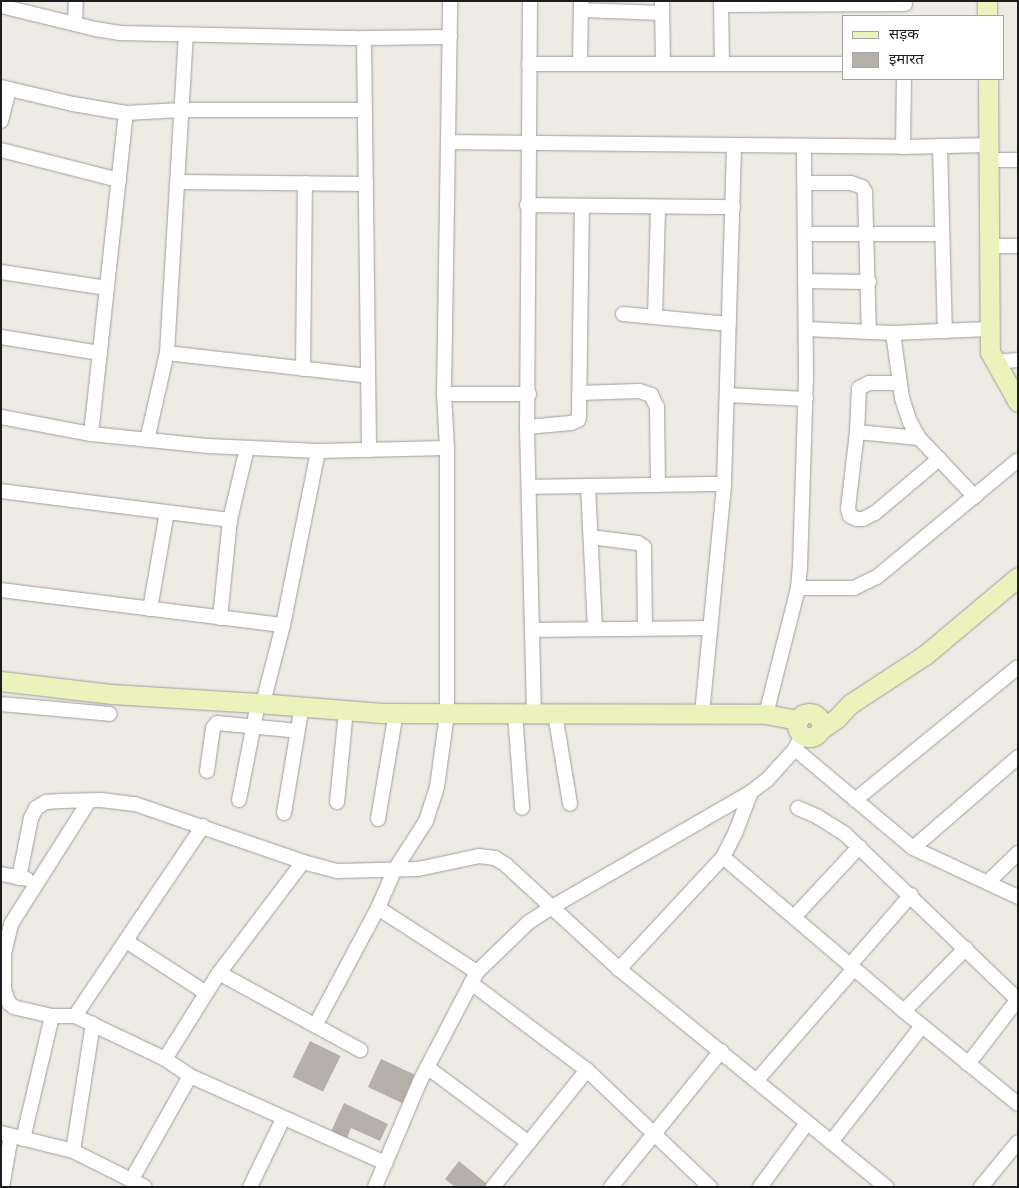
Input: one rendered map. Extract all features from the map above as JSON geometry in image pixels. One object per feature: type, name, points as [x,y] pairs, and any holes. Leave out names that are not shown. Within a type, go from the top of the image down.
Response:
[{"type":"street","points":[[75,24],[76,1]]},
{"type":"street","points":[[316,1024],[378,908],[394,871],[416,838],[432,806],[447,714],[447,448],[444,394],[450,142],[450,1]]},
{"type":"street","points":[[530,1],[528,428],[534,714]]},
{"type":"street","points":[[987,1],[987,15]]},
{"type":"street","points":[[722,64],[721,3],[844,3],[905,7]]},
{"type":"street","points":[[1,6],[119,33],[364,38],[450,37]]},
{"type":"street","points":[[580,64],[581,6],[662,7],[663,64]]},
{"type":"street","points":[[147,440],[167,353],[186,35]]},
{"type":"street","points":[[364,38],[369,450]]},
{"type":"street","points":[[529,64],[842,64]]},
{"type":"street","points":[[902,147],[904,80]]},
{"type":"street","points":[[988,80],[990,352],[1018,402]]},
{"type":"street","points":[[1,121],[5,88],[73,104],[126,113],[181,110],[365,110]]},
{"type":"street","points":[[91,434],[126,113]]},
{"type":"street","points":[[450,142],[734,146],[940,146],[988,152],[1018,160]]},
{"type":"street","points":[[702,714],[724,484],[734,146]]},
{"type":"street","points":[[766,714],[798,588],[806,399],[804,146]]},
{"type":"street","points":[[940,146],[945,331]]},
{"type":"street","points":[[1,150],[119,180]]},
{"type":"street","points":[[177,182],[366,184]]},
{"type":"street","points":[[805,183],[851,183],[862,188],[867,200],[870,332]]},
{"type":"street","points":[[303,369],[304,184]]},
{"type":"street","points":[[528,205],[732,207]]},
{"type":"street","points":[[528,428],[575,422],[579,416],[582,207]]},
{"type":"street","points":[[655,317],[658,207]]},
{"type":"street","points":[[805,234],[942,234]]},
{"type":"street","points":[[989,246],[1018,246]]},
{"type":"street","points":[[1,272],[107,288]]},
{"type":"street","points":[[806,281],[869,282]]},
{"type":"street","points":[[623,314],[729,324]]},
{"type":"street","points":[[806,329],[893,333],[989,329]]},
{"type":"street","points":[[893,333],[905,408],[919,438],[975,497]]},
{"type":"street","points":[[1,338],[100,353]]},
{"type":"street","points":[[167,353],[368,376]]},
{"type":"street","points":[[995,362],[1018,360]]},
{"type":"street","points":[[900,383],[869,384],[859,388],[857,432],[848,509],[852,518],[863,519],[875,513],[939,459]]},
{"type":"street","points":[[579,393],[639,391],[652,395],[656,407],[658,485]]},
{"type":"street","points":[[444,394],[528,394]]},
{"type":"street","points":[[727,395],[806,399]]},
{"type":"street","points":[[1,417],[91,434],[247,448],[318,451],[447,448]]},
{"type":"street","points":[[857,432],[919,438]]},
{"type":"street","points":[[220,618],[230,520],[247,448]]},
{"type":"street","points":[[239,800],[253,726],[283,625],[318,451]]},
{"type":"street","points":[[798,588],[843,589],[865,584],[887,570],[1018,460]]},
{"type":"street","points":[[530,487],[724,484]]},
{"type":"street","points":[[588,486],[595,629]]},
{"type":"street","points":[[1,491],[230,520]]},
{"type":"street","points":[[150,609],[167,512]]},
{"type":"street","points":[[591,537],[638,542],[644,547],[645,628]]},
{"type":"street","points":[[375,1187],[427,1067],[474,978],[529,922],[751,792],[767,780],[803,734],[832,707],[850,704],[925,655],[1018,577]]},
{"type":"street","points":[[1,590],[283,625]]},
{"type":"street","points":[[532,630],[710,628]]},
{"type":"street","points":[[855,800],[1018,668]]},
{"type":"street","points":[[1,681],[112,694],[396,713],[766,714],[803,734],[855,800],[913,848],[1018,897]]},
{"type":"street","points":[[1,704],[110,714]]},
{"type":"street","points":[[284,813],[302,706]]},
{"type":"street","points":[[337,802],[346,710]]},
{"type":"street","points":[[378,819],[396,713]]},
{"type":"street","points":[[515,714],[522,808]]},
{"type":"street","points":[[555,714],[570,804]]},
{"type":"street","points":[[206,771],[215,725],[221,722],[298,731]]},
{"type":"street","points":[[913,848],[1018,757]]},
{"type":"street","points":[[619,969],[723,857],[739,825],[751,792]]},
{"type":"street","points":[[89,801],[38,882],[6,923],[3,982],[6,997],[14,1007],[52,1016],[75,1016],[165,1059],[190,1076],[385,1163]]},
{"type":"street","points":[[20,878],[31,818],[36,808],[46,802],[89,801],[135,804],[303,862],[337,870],[394,871],[418,869],[487,856],[506,865],[619,969],[757,1080],[879,1185]]},
{"type":"street","points":[[798,808],[837,828],[911,895],[1018,999],[968,1064]]},
{"type":"street","points":[[75,1016],[203,826]]},
{"type":"street","points":[[794,917],[858,847]]},
{"type":"street","points":[[988,882],[1018,854]]},
{"type":"street","points":[[723,857],[904,1012],[1018,1104]]},
{"type":"street","points":[[165,1059],[219,973],[303,862]]},
{"type":"street","points":[[1,874],[38,882]]},
{"type":"street","points":[[757,1080],[911,895]]},
{"type":"street","points":[[378,908],[474,978],[588,1070],[710,1187]]},
{"type":"street","points":[[126,940],[206,993]]},
{"type":"street","points":[[904,1012],[966,948]]},
{"type":"street","points":[[219,973],[316,1024],[360,1050]]},
{"type":"street","points":[[2,1187],[12,1136],[52,1016]]},
{"type":"street","points":[[73,1151],[93,1024]]},
{"type":"street","points":[[831,1142],[922,1026]]},
{"type":"street","points":[[611,1187],[721,1051]]},
{"type":"street","points":[[427,1067],[528,1143]]},
{"type":"street","points":[[493,1187],[588,1070]]},
{"type":"street","points":[[132,1179],[190,1076]]},
{"type":"street","points":[[250,1187],[283,1119]]},
{"type":"street","points":[[760,1187],[807,1123]]},
{"type":"street","points":[[12,1136],[73,1151],[145,1187]]},
{"type":"street","points":[[981,1187],[1018,1142]]},
{"type":"building","points":[[310,1041],[341,1056],[323,1092],[292,1077]]},
{"type":"building","points":[[381,1059],[415,1075],[402,1103],[368,1087]]},
{"type":"building","points":[[344,1103],[388,1124],[380,1141],[351,1128],[345,1143],[329,1136]]},
{"type":"building","points":[[459,1161],[487,1184],[484,1187],[455,1187],[445,1179]]}]
